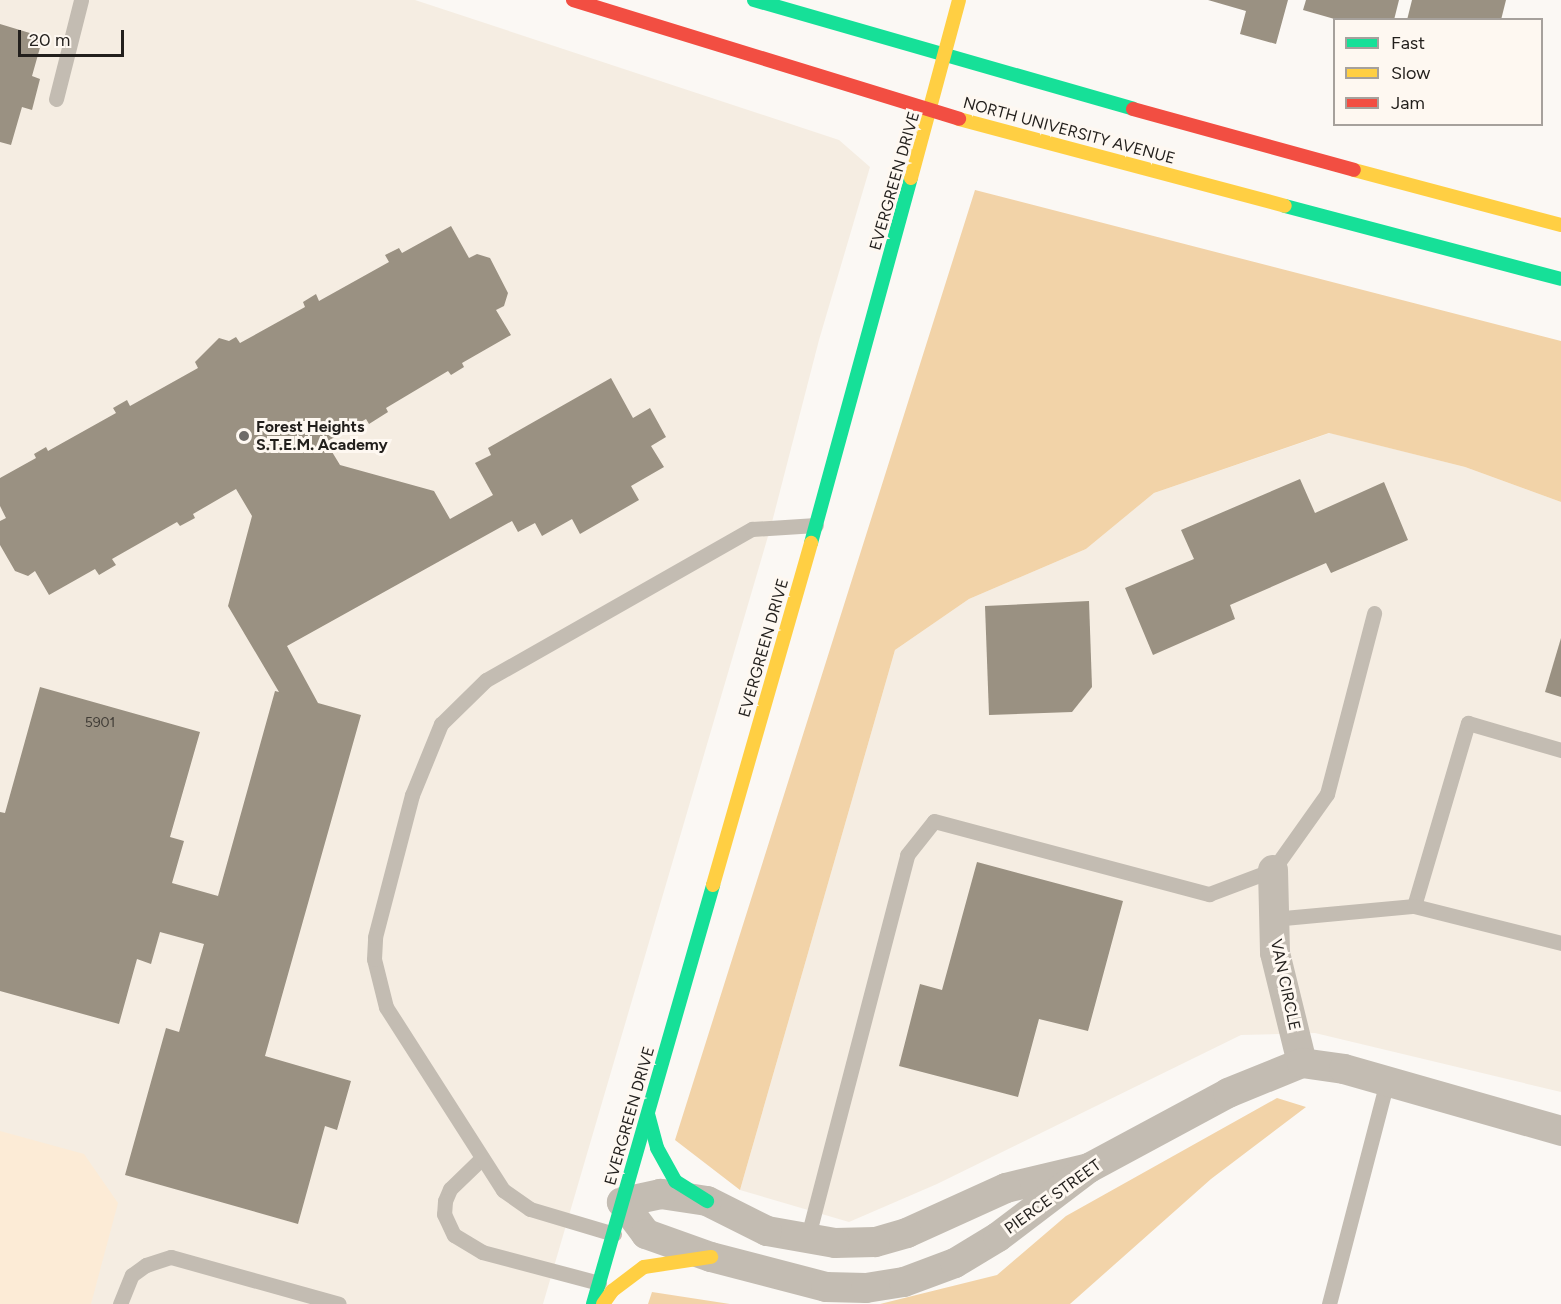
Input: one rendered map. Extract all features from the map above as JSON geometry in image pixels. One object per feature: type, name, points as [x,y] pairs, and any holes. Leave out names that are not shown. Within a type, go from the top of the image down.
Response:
[{"type":"main road","name":"NORTH UNIVERSITY AVENUE","points":[[573,0],[932,112],[1561,279]]},
{"type":"main road","points":[[754,0],[1257,144],[1561,225]]},
{"type":"main road","name":"EVERGREEN DRIVE","points":[[593,1304],[932,112],[959,0]]},
{"type":"main road","points":[[648,1114],[657,1148],[675,1180],[707,1201]]},
{"type":"main road","points":[[603,1304],[612,1291],[644,1267],[711,1257]]},
{"type":"street","name":"VAN CIRCLE","points":[[1273,870],[1275,953],[1302,1063]]},
{"type":"street","points":[[1302,1063],[1387,1082],[1561,1131]]},
{"type":"street","name":"PIERCE STREET","points":[[622,1202],[646,1234],[711,1257],[826,1287],[866,1288],[904,1282],[955,1263],[998,1237],[1089,1168],[1228,1092],[1302,1063]]},
{"type":"street","points":[[622,1202],[661,1194],[707,1201],[767,1231],[807,1240],[875,1242],[907,1233],[1006,1188],[1089,1168]]},
{"type":"lane","points":[[56,99],[81,0]]},
{"type":"lane","points":[[614,1234],[514,1200],[481,1159],[386,1007],[374,959],[375,937],[429,746],[441,724],[486,680],[716,547],[752,529],[816,525]]},
{"type":"lane","points":[[807,1240],[907,855],[934,821],[1209,894],[1273,870],[1327,794],[1374,613]]},
{"type":"lane","points":[[1414,906],[1468,723],[1561,750]]},
{"type":"lane","points":[[1273,919],[1414,906],[1561,943]]},
{"type":"lane","points":[[1329,1304],[1387,1082]]},
{"type":"lane","points":[[481,1159],[450,1189],[445,1201],[444,1214],[454,1235],[482,1252],[599,1283]]},
{"type":"lane","points":[[120,1304],[132,1275],[146,1265],[171,1257],[339,1304]]},
{"type":"shaded area","points":[[0,0],[415,0],[839,140],[870,167],[819,340],[771,526],[543,1304],[0,1304]]},
{"type":"shaded area","points":[[975,190],[1561,341],[1561,502],[1465,467],[1329,433],[1154,493],[1086,549],[969,599],[895,650],[740,1190],[675,1140]]},
{"type":"shaded area","points":[[1330,433],[1465,467],[1561,502],[1561,1092],[1315,1033],[1241,1035],[937,1184],[849,1222],[740,1190],[895,650],[969,599],[1086,549],[1154,493]]},
{"type":"shaded area","points":[[1277,1098],[1306,1107],[1211,1179],[1070,1304],[880,1304],[997,1275],[1066,1216]]},
{"type":"shaded area","points":[[0,1131],[84,1154],[118,1203],[91,1304],[0,1304]]},
{"type":"shaded area","points":[[652,1292],[730,1304],[648,1304]]},
{"type":"building","points":[[1208,0],[1288,0],[1276,44],[1240,34],[1246,11]]},
{"type":"building","points":[[1306,0],[1399,0],[1394,18],[1333,19],[1303,10]]},
{"type":"building","points":[[1412,0],[1506,0],[1502,18],[1408,18]]},
{"type":"building","points":[[0,24],[43,37],[32,76],[40,79],[32,110],[22,107],[11,145],[0,142]]},
{"type":"building","name":"Forest Heights S.T.E.M. Academy","points":[[451,226],[469,258],[477,254],[490,258],[508,293],[504,306],[496,310],[511,335],[462,363],[464,367],[451,375],[448,371],[386,408],[388,412],[369,424],[366,419],[326,442],[340,465],[434,491],[450,519],[493,495],[475,463],[491,455],[488,448],[611,378],[633,418],[650,408],[666,437],[651,446],[664,467],[631,486],[639,500],[580,534],[572,519],[542,536],[535,523],[518,532],[512,521],[287,646],[318,703],[361,715],[265,1056],[351,1081],[337,1130],[325,1126],[298,1224],[125,1175],[166,1028],[179,1032],[204,944],[160,932],[151,964],[137,959],[119,1024],[0,991],[0,812],[5,813],[40,687],[200,732],[170,837],[184,841],[172,883],[218,896],[275,691],[279,692],[228,606],[252,516],[236,489],[193,514],[195,518],[180,526],[177,522],[112,559],[116,565],[99,575],[95,569],[49,595],[35,571],[28,576],[15,571],[0,545],[0,521],[6,518],[0,506],[0,478],[36,458],[34,454],[46,447],[48,451],[116,413],[113,408],[127,400],[130,406],[198,368],[195,362],[219,338],[229,341],[236,337],[240,343],[305,307],[303,302],[316,294],[319,301],[389,262],[385,255],[399,248],[402,253]]},
{"type":"building","points":[[1300,479],[1315,513],[1384,482],[1408,540],[1331,573],[1326,563],[1230,605],[1235,619],[1153,655],[1125,588],[1194,559],[1181,530]]},
{"type":"building","points":[[1089,601],[1092,687],[1072,712],[989,715],[985,606]]},
{"type":"building","points":[[1561,638],[1561,697],[1545,692]]},
{"type":"building","points":[[977,862],[1123,901],[1088,1031],[1039,1019],[1018,1097],[899,1066],[920,984],[942,990]]},
{"type":"traffic: fast","points":[[754,0],[1133,109]]},
{"type":"traffic: fast","points":[[811,543],[911,178]]},
{"type":"traffic: fast","points":[[1285,206],[1561,279]]},
{"type":"traffic: fast","points":[[593,1304],[713,885]]},
{"type":"traffic: fast","points":[[648,1114],[657,1148],[675,1181],[707,1201]]},
{"type":"traffic: slow","points":[[911,178],[959,0]]},
{"type":"traffic: slow","points":[[959,119],[1285,206]]},
{"type":"traffic: slow","points":[[1354,170],[1561,225]]},
{"type":"traffic: slow","points":[[713,885],[811,543]]},
{"type":"traffic: slow","points":[[603,1304],[612,1291],[644,1267],[711,1257]]},
{"type":"traffic: jam","points":[[573,0],[959,119]]},
{"type":"traffic: jam","points":[[1133,109],[1354,170]]},
{"type":"place","name":"Forest Heights S.T.E.M. Academy","points":[[244,436]]}]
